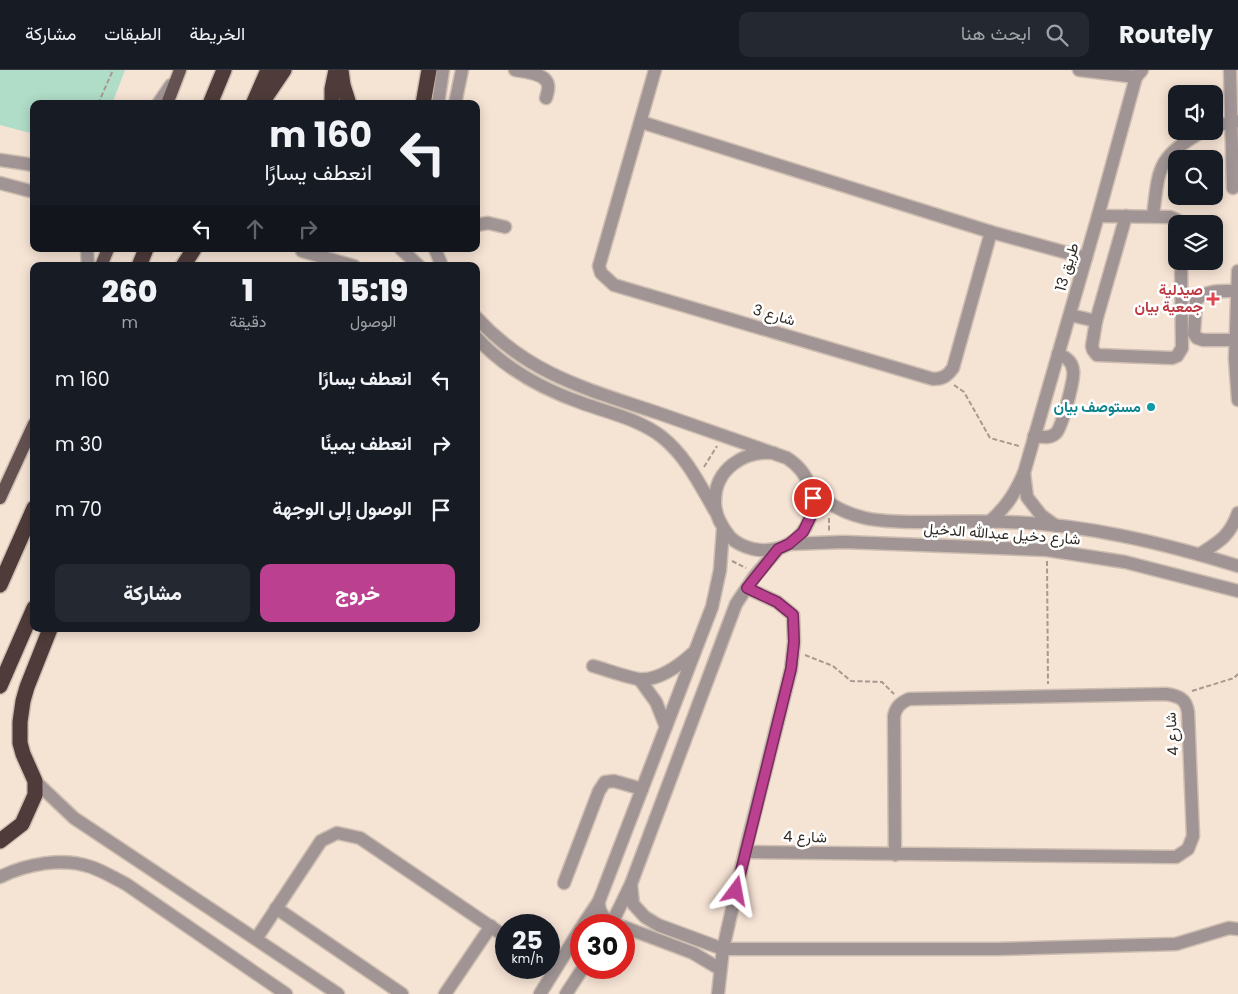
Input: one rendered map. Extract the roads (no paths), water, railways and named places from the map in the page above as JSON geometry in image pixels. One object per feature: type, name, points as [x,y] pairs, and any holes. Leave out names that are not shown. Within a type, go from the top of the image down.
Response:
[{"type":"highway","points":[[212,100],[224,70]]},
{"type":"highway","points":[[256,100],[268,70]]},
{"type":"highway","points":[[264,100],[284,70]]},
{"type":"highway","points":[[332,100],[336,70]]},
{"type":"highway","points":[[341,70],[348,100]]},
{"type":"highway","points":[[425,100],[429,70]]},
{"type":"highway","points":[[0,585],[30,517]]},
{"type":"highway","points":[[0,686],[30,617]]},
{"type":"highway","points":[[0,841],[22,824],[35,795],[36,781],[23,754],[19,733],[27,687],[49,632]]},
{"type":"main road","points":[[169,100],[180,70]]},
{"type":"main road","points":[[0,498],[30,433]]},
{"type":"street","points":[[161,100],[180,70]]},
{"type":"street","points":[[439,100],[443,70]]},
{"type":"street","points":[[456,100],[462,70]]},
{"type":"street","points":[[515,70],[540,75],[546,80],[548,86],[546,98]]},
{"type":"street","name":"شارع 3","points":[[655,70],[599,266],[601,274],[614,284],[933,378],[944,378],[953,368],[991,232]]},
{"type":"street","points":[[1079,70],[1139,74]]},
{"type":"street","points":[[1230,70],[1234,122],[1233,188]]},
{"type":"street","name":"طريق 13","points":[[989,522],[1002,511],[1013,496],[1024,474],[1139,74]]},
{"type":"street","points":[[641,122],[991,232],[1086,258]]},
{"type":"street","points":[[1153,216],[1157,179],[1163,163],[1180,144],[1187,140]]},
{"type":"street","points":[[0,160],[30,164]]},
{"type":"street","points":[[0,183],[30,191]]},
{"type":"street","points":[[1098,216],[1168,217]]},
{"type":"street","points":[[1126,216],[1096,321],[1092,346],[1097,355],[1174,357],[1182,348],[1181,270]]},
{"type":"street","points":[[480,224],[488,223],[505,227]]},
{"type":"street","points":[[305,252],[340,262]]},
{"type":"street","points":[[404,252],[415,262]]},
{"type":"street","points":[[1238,270],[1238,400]]},
{"type":"street","points":[[1237,340],[1203,340],[1197,338],[1194,334],[1196,300],[1201,294],[1238,291]]},
{"type":"street","points":[[1070,315],[1096,321]]},
{"type":"street","points":[[480,321],[515,353],[556,377],[787,458],[794,462],[809,480],[813,498],[811,516],[803,532],[784,546],[750,583],[736,604],[620,914]]},
{"type":"street","points":[[480,344],[535,383],[651,429],[676,450],[696,478],[717,514],[723,529],[734,540],[747,548],[763,551],[784,546]]},
{"type":"street","points":[[1034,436],[1050,437],[1055,434],[1060,425],[1073,370],[1068,360],[1058,354]]},
{"type":"street","points":[[717,514],[716,495],[718,484],[729,468],[745,456],[764,452],[774,453]]},
{"type":"street","name":"طريق 13","points":[[1024,474],[1027,497],[1041,515],[1057,526]]},
{"type":"street","name":"شارع دخيل عبدالله الدخيل","points":[[809,480],[818,494],[834,507],[866,518],[890,522],[989,522],[1057,526],[1100,531],[1200,554],[1238,566]]},
{"type":"street","points":[[1200,554],[1218,543],[1230,532],[1238,513]]},
{"type":"street","points":[[590,914],[599,901],[712,608],[720,570],[723,529]]},
{"type":"street","name":"شارع دخيل عبدالله الدخيل","points":[[784,546],[829,543],[1047,550],[1125,562],[1238,591]]},
{"type":"street","points":[[718,994],[723,949],[745,852],[791,669],[793,651],[793,615],[750,583]]},
{"type":"street","points":[[593,666],[640,680],[652,678],[676,668],[695,651]]},
{"type":"street","points":[[640,680],[656,702],[666,727]]},
{"type":"street","name":"شارع 4","points":[[745,852],[895,855],[1176,857],[1191,845],[1193,836],[1188,712],[1185,702],[1178,696],[1166,694],[908,699],[901,702],[896,708],[894,716],[895,855]]},
{"type":"street","points":[[36,781],[74,818],[338,994]]},
{"type":"street","points":[[564,884],[599,791],[605,782],[614,781],[642,789]]},
{"type":"street","points":[[256,940],[321,841],[337,833],[360,838],[495,929]]},
{"type":"street","points":[[0,877],[27,867],[47,863],[81,864],[98,870],[126,884],[286,994]]},
{"type":"street","points":[[631,884],[633,904],[645,918],[658,925],[723,949],[997,949],[1176,944],[1229,928],[1238,928]]},
{"type":"street","points":[[599,901],[601,914]]},
{"type":"street","points":[[276,908],[402,994]]},
{"type":"street","points":[[445,994],[491,926]]},
{"type":"street","points":[[635,932],[693,954],[720,969]]},
{"type":"street","points":[[560,956],[570,943]]},
{"type":"street","points":[[540,994],[548,981],[566,994],[576,979]]},
{"type":"place","name":"صيدلية جمعية بيان","points":[[1213,299]]},
{"type":"place","name":"مستوصف بيان","points":[[1151,407]]}]
